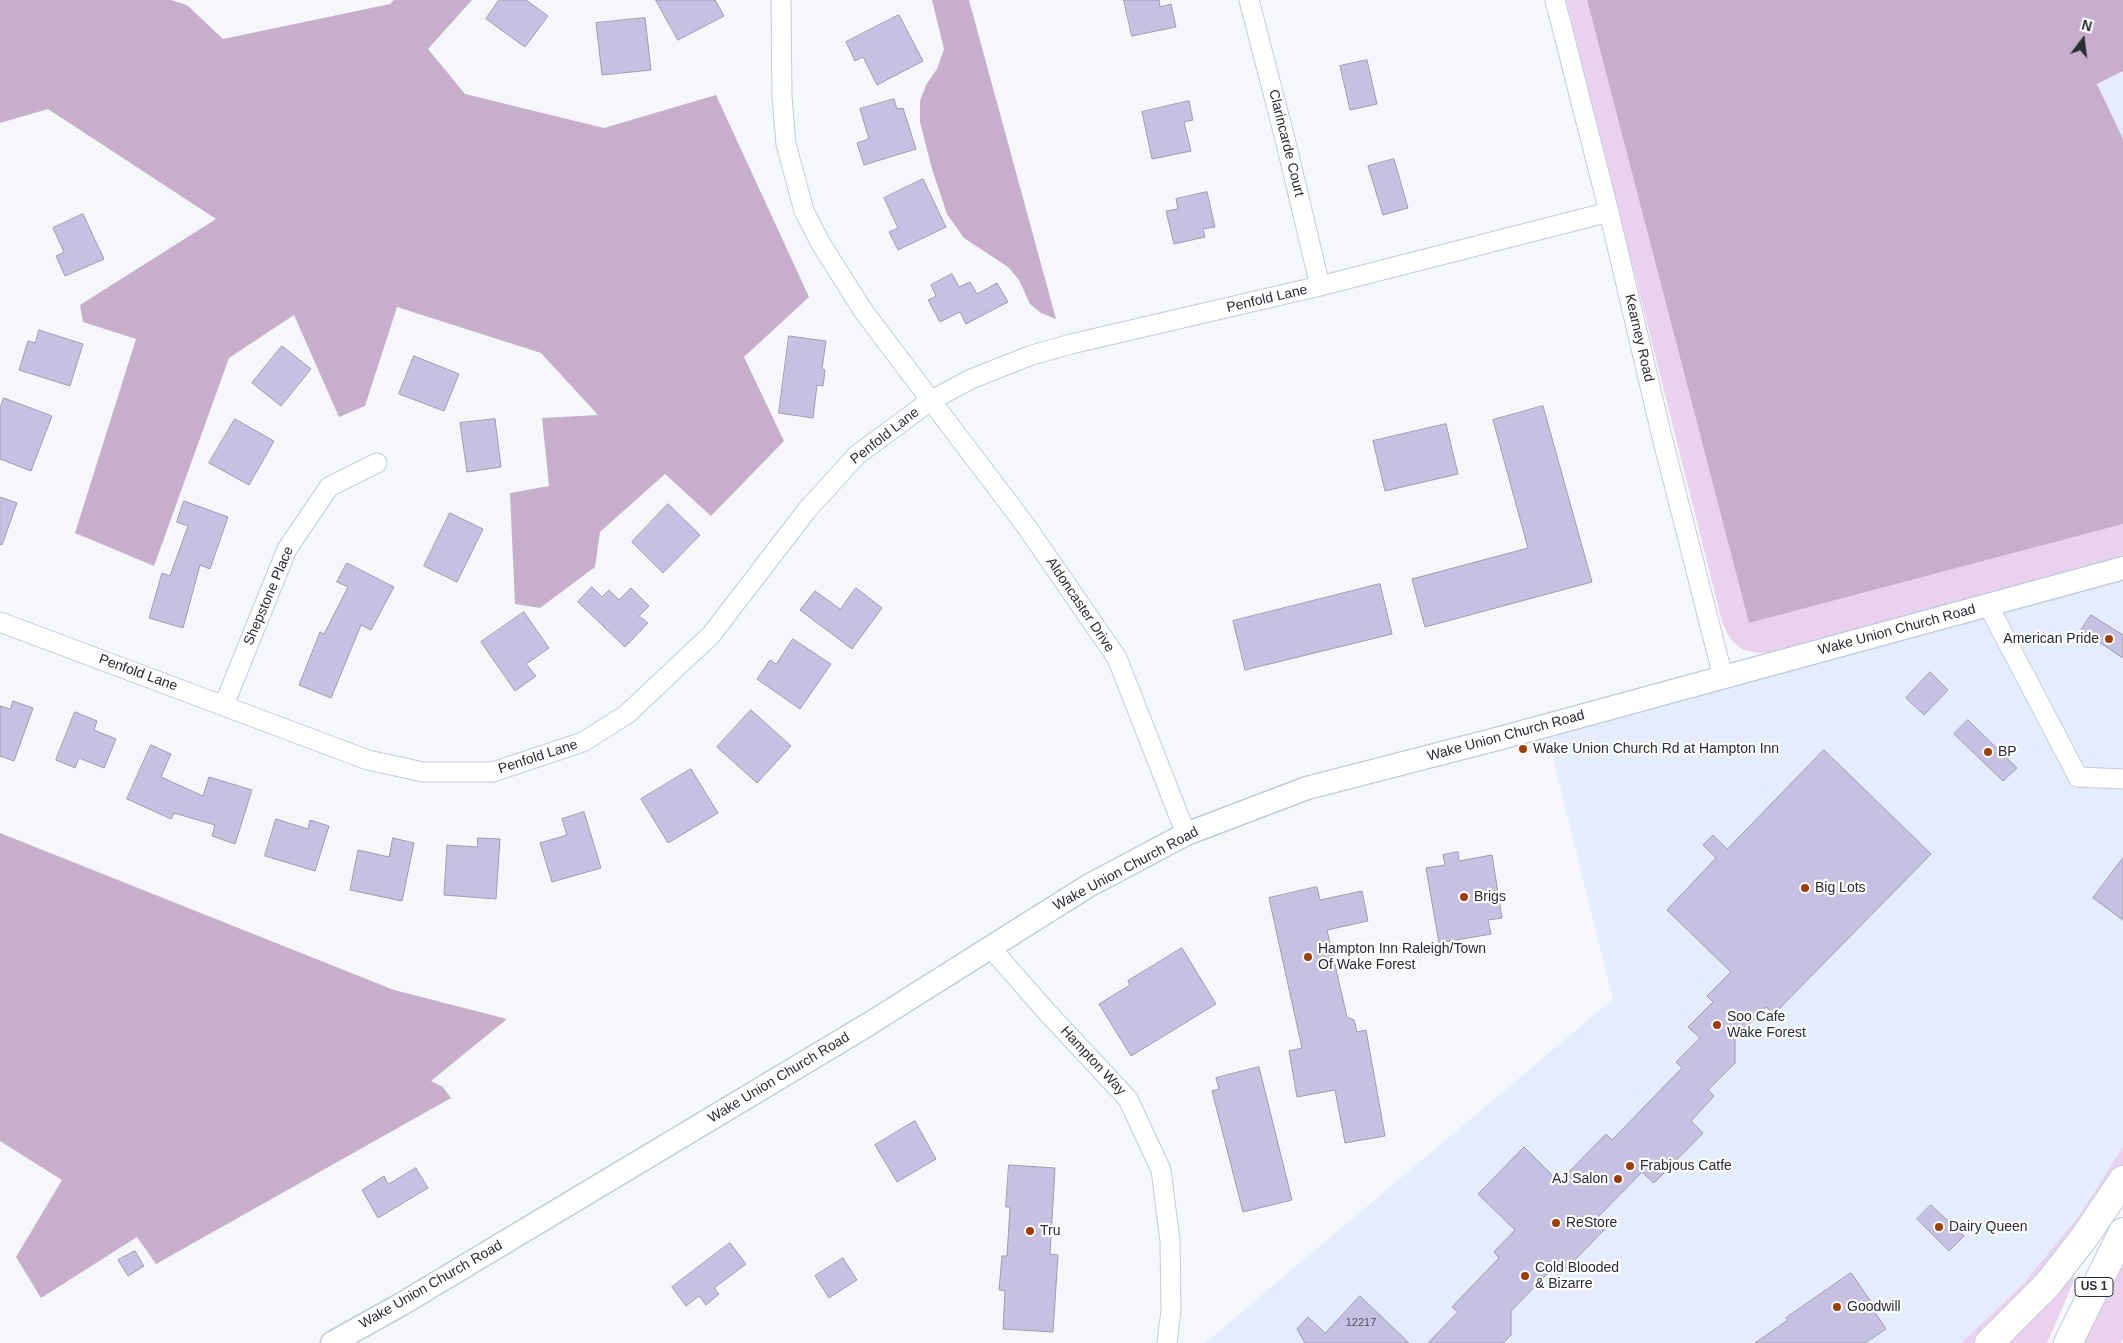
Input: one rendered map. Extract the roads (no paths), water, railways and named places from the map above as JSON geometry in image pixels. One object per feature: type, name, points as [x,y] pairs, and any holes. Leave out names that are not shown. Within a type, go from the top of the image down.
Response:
[{"type":"highway","points":[[1989,1343],[2048,1284],[2086,1235],[2123,1180]]},
{"type":"highway","name":"US 1","points":[[2068,1343],[2123,1232]]},
{"type":"street","name":"Penfold Lane","points":[[781,0],[782,97],[786,144],[804,211],[821,244],[864,312],[930,401]]},
{"type":"street","name":"Clarincarde Court","points":[[1249,0],[1320,286]]},
{"type":"street","name":"Kearney Road","points":[[1555,0],[1723,677]]},
{"type":"street","name":"Penfold Lane","points":[[0,622],[368,760],[423,772],[493,772],[583,742],[627,714],[711,635],[807,510],[857,455],[930,401],[971,379],[1032,355],[1320,286],[1609,212]]},
{"type":"street","name":"Aldoncaster Drive","points":[[930,401],[1026,526],[1117,658],[1186,834]]},
{"type":"street","name":"Shepstone Place","points":[[224,705],[287,549],[329,487],[376,464]]},
{"type":"street","name":"Wake Union Church Road","points":[[332,1343],[400,1305],[869,1024],[1088,886],[1186,834],[1307,788],[1497,739],[2123,568]]},
{"type":"street","points":[[1988,606],[2078,777],[2123,780]]},
{"type":"street","name":"Hampton Way","points":[[990,947],[1046,1011],[1128,1098],[1161,1170],[1170,1241],[1171,1310],[1167,1343]]},
{"type":"place","name":"American Pride","points":[[2109,639]]},
{"type":"place","name":"Wake Union Church Rd at Hampton Inn","points":[[1523,749]]},
{"type":"place","name":"BP","points":[[1988,752]]},
{"type":"place","name":"Big Lots","points":[[1805,888]]},
{"type":"place","name":"Brigs","points":[[1464,897]]},
{"type":"place","name":"Hampton Inn Raleigh/Town Of Wake Forest","points":[[1308,957]]},
{"type":"place","name":"Soo Cafe Wake Forest","points":[[1717,1025]]},
{"type":"place","name":"Frabjous Catfe","points":[[1630,1166]]},
{"type":"place","name":"AJ Salon","points":[[1618,1179]]},
{"type":"place","name":"ReStore","points":[[1556,1223]]},
{"type":"place","name":"Dairy Queen","points":[[1939,1227]]},
{"type":"place","name":"Tru","points":[[1030,1231]]},
{"type":"place","name":"Cold Blooded & Bizarre","points":[[1525,1276]]},
{"type":"place","name":"Goodwill","points":[[1837,1307]]}]
